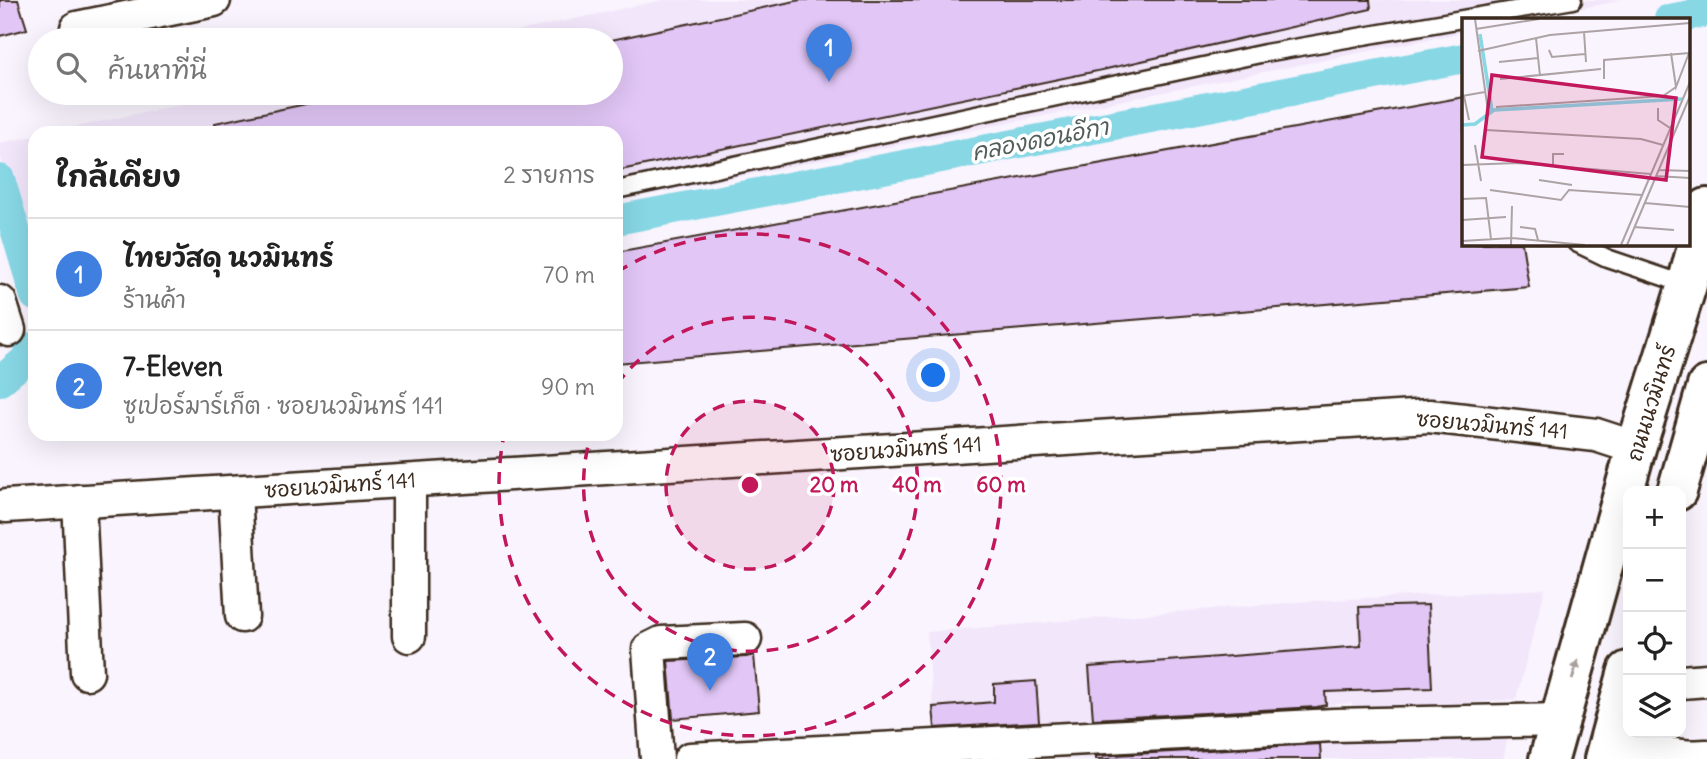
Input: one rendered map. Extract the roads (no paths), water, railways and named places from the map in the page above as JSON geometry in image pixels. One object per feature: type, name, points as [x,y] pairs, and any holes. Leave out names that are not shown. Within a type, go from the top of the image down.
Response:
[{"type":"main road","name":"ถนนนวมินทร์","points":[[1549,759],[1707,208]]},
{"type":"main road","points":[[1636,448],[1681,475],[1707,386]]},
{"type":"main road","points":[[1606,749],[1623,693]]},
{"type":"street","points":[[83,28],[214,0]]},
{"type":"street","name":"ซอยนวมินทร์ 141","points":[[6,506],[1429,416],[1596,435],[1636,448]]},
{"type":"street","points":[[409,481],[409,636]]},
{"type":"street","points":[[236,492],[242,616]]},
{"type":"street","points":[[79,502],[88,673]]},
{"type":"street","points":[[657,759],[649,649],[661,643],[745,639]]},
{"type":"street","points":[[1686,682],[1707,680]]},
{"type":"street","points":[[690,759],[1334,725],[1560,720]]},
{"type":"street","points":[[1606,749],[1675,757],[1707,756]]},
{"type":"lane","points":[[1468,18],[1573,0]]},
{"type":"lane","points":[[623,189],[1265,53],[1462,19]]},
{"type":"lane","points":[[1580,245],[1606,258],[1687,285]]},
{"type":"waterway","name":"คลองดอนอีกา","points":[[1674,18],[1707,12]]},
{"type":"waterway","name":"คลองดอนอีกา","points":[[623,219],[1462,58]]},
{"type":"waterway","points":[[0,179],[28,273]]},
{"type":"waterway","name":"คลองดอนอีกา","points":[[0,381],[28,356]]},
{"type":"place","name":"ไทยวัสดุ นวมินทร์","points":[[829,82]]},
{"type":"place","name":"7-Eleven","points":[[710,691]]}]
